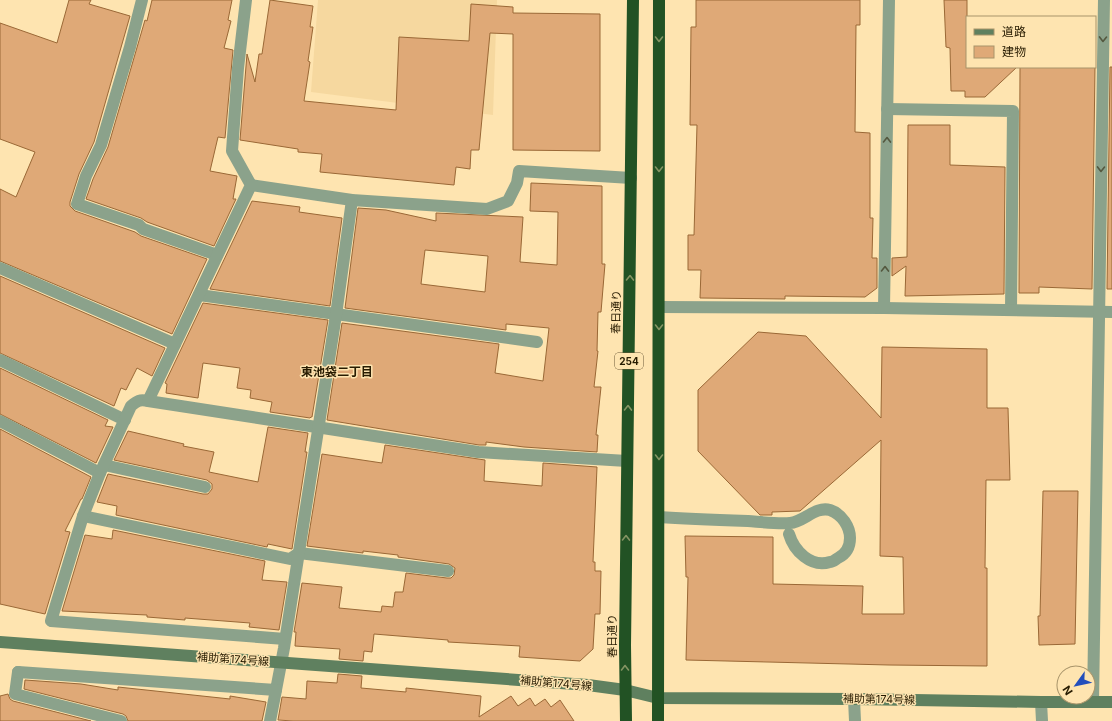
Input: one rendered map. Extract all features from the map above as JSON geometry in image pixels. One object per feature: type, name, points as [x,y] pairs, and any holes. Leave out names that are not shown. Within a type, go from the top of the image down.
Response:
[{"type":"highway","name":"春日通り","points":[[626,721],[627,461],[633,0]]},
{"type":"highway","name":"254","points":[[658,721],[659,0]]},
{"type":"street","points":[[142,0],[130,47],[100,145],[86,176],[77,204],[138,225],[143,230],[217,255]]},
{"type":"street","points":[[246,0],[238,68],[232,151],[251,185]]},
{"type":"street","points":[[884,308],[889,0]]},
{"type":"street","points":[[1093,665],[1104,0]]},
{"type":"street","points":[[887,109],[1012,111],[1011,310]]},
{"type":"street","points":[[251,185],[352,200],[486,209],[508,201],[517,183],[519,171],[631,178]]},
{"type":"street","points":[[148,401],[251,185]]},
{"type":"street","points":[[270,721],[282,662],[336,315],[352,200]]},
{"type":"street","points":[[0,268],[175,344]]},
{"type":"street","points":[[198,295],[537,342]]},
{"type":"street","points":[[659,307],[884,308],[1112,312]]},
{"type":"street","points":[[0,360],[124,420]]},
{"type":"street","points":[[285,639],[51,621],[83,516],[124,420],[131,406],[137,401],[141,399],[478,452],[627,461]]},
{"type":"street","points":[[0,421],[102,469],[205,487]]},
{"type":"street","points":[[659,517],[792,523],[813,513],[822,510],[830,510],[842,517],[850,532],[850,539],[848,550],[841,556],[830,563],[819,563],[802,555],[796,550],[791,542],[789,534]]},
{"type":"street","points":[[83,516],[290,559],[299,553],[448,571]]},
{"type":"street","name":"補助第174号線","points":[[0,642],[588,685],[625,690],[658,698],[1056,702]]},
{"type":"street","points":[[121,721],[15,694],[18,672],[276,690]]},
{"type":"street","points":[[854,699],[855,721]]},
{"type":"street","points":[[1041,702],[1042,721]]},
{"type":"street","name":"補助第174号線","points":[[1096,702],[1112,702]]},
{"type":"shaded area","points":[[318,0],[497,0],[493,115],[311,92]]},
{"type":"building","points":[[69,0],[91,0],[89,4],[130,16],[94,142],[79,174],[70,206],[75,211],[207,259],[172,334],[0,261],[0,189],[16,197],[35,152],[0,139],[0,23],[57,43]]},
{"type":"building","points":[[152,0],[232,0],[228,20],[231,21],[224,48],[233,50],[225,138],[218,137],[210,171],[237,176],[233,199],[236,199],[214,246],[86,199],[93,179],[108,147],[145,20],[147,21]]},
{"type":"building","points":[[270,0],[313,6],[310,27],[313,27],[308,61],[310,62],[304,101],[396,110],[399,37],[469,41],[471,4],[513,7],[513,13],[600,14],[600,151],[513,150],[513,34],[490,33],[479,150],[471,150],[470,169],[456,167],[454,185],[320,172],[322,154],[298,152],[298,149],[240,140],[247,54],[255,82],[259,54],[262,54]]},
{"type":"building","points":[[696,0],[860,0],[860,25],[856,25],[855,132],[870,133],[870,218],[873,218],[872,258],[877,258],[877,288],[865,297],[785,296],[785,299],[700,298],[701,270],[688,270],[688,235],[694,235],[697,125],[690,125],[691,27],[696,27]]},
{"type":"building","points":[[944,0],[967,0],[966,68],[1016,68],[985,97],[965,97],[965,91],[951,91],[950,48],[946,47]]},
{"type":"building","points":[[1110,67],[1112,67],[1112,289],[1107,289]]},
{"type":"building","points":[[1020,68],[1095,68],[1092,289],[1039,287],[1039,293],[1019,293]]},
{"type":"building","points":[[908,125],[950,125],[950,165],[1005,167],[1004,294],[905,296],[906,266],[892,276],[892,258],[907,257]]},
{"type":"building","points":[[531,183],[602,186],[602,264],[605,264],[601,312],[598,312],[598,351],[594,387],[601,387],[596,435],[598,435],[597,452],[524,447],[486,442],[486,445],[479,445],[327,420],[342,323],[499,344],[495,373],[543,381],[549,328],[506,324],[506,330],[345,308],[358,208],[386,210],[436,221],[436,213],[523,217],[520,262],[557,265],[558,212],[530,211]],"holes":[[[425,250],[488,256],[485,292],[421,284]]]},
{"type":"building","points":[[252,201],[300,207],[299,212],[342,218],[330,306],[210,289]]},
{"type":"building","points":[[0,276],[165,348],[152,376],[137,368],[126,390],[121,388],[114,406],[0,353]]},
{"type":"building","points":[[203,303],[328,320],[312,417],[310,418],[270,412],[272,402],[250,398],[251,390],[237,388],[240,368],[203,363],[198,398],[166,393],[167,384],[165,383]]},
{"type":"building","points":[[758,332],[806,336],[881,418],[882,347],[987,349],[987,408],[1008,408],[1010,480],[986,480],[985,568],[987,568],[987,666],[686,660],[688,577],[686,577],[685,536],[773,537],[773,584],[863,586],[862,614],[904,614],[903,557],[880,556],[881,440],[800,511],[772,512],[772,515],[760,515],[698,451],[698,390]]},
{"type":"building","points":[[0,368],[108,420],[105,426],[113,427],[96,463],[0,414]]},
{"type":"building","points":[[268,427],[308,433],[305,452],[307,452],[292,549],[268,544],[267,547],[116,515],[117,506],[97,502],[108,474],[203,494],[208,494],[212,489],[212,484],[207,480],[114,460],[128,431],[184,444],[183,446],[214,452],[209,472],[258,482]]},
{"type":"building","points":[[0,429],[91,477],[82,499],[65,531],[70,532],[45,614],[0,604]]},
{"type":"building","points":[[385,445],[485,460],[484,481],[542,486],[543,463],[597,467],[593,562],[595,562],[595,571],[601,571],[600,614],[595,614],[593,649],[580,661],[519,657],[520,646],[448,642],[448,640],[374,634],[372,652],[364,651],[363,661],[339,659],[340,649],[295,646],[296,632],[294,632],[302,583],[342,587],[339,608],[381,612],[382,606],[393,607],[395,592],[403,592],[406,573],[447,578],[451,578],[454,575],[455,568],[449,564],[398,557],[398,555],[363,551],[363,553],[307,546],[322,454],[382,463]]},
{"type":"building","points":[[1043,491],[1078,491],[1075,644],[1039,645],[1038,616],[1040,616]]},
{"type":"building","points":[[113,530],[265,561],[262,580],[287,582],[279,630],[249,627],[250,623],[185,618],[185,620],[147,617],[147,615],[62,611],[85,535],[112,539]]},
{"type":"building","points":[[338,674],[362,676],[361,688],[406,692],[406,688],[481,696],[479,717],[511,696],[518,706],[530,698],[535,706],[545,699],[551,707],[560,700],[574,721],[278,720],[282,697],[306,699],[307,681],[337,683]]},
{"type":"building","points":[[25,680],[81,684],[118,690],[118,687],[230,699],[230,696],[266,702],[262,721],[128,721],[126,716],[123,714],[24,689]]},
{"type":"building","points":[[8,694],[10,699],[13,701],[91,721],[0,721],[0,696]]},
{"type":"district","name":"東池袋二丁目","points":[[337,372]]}]
